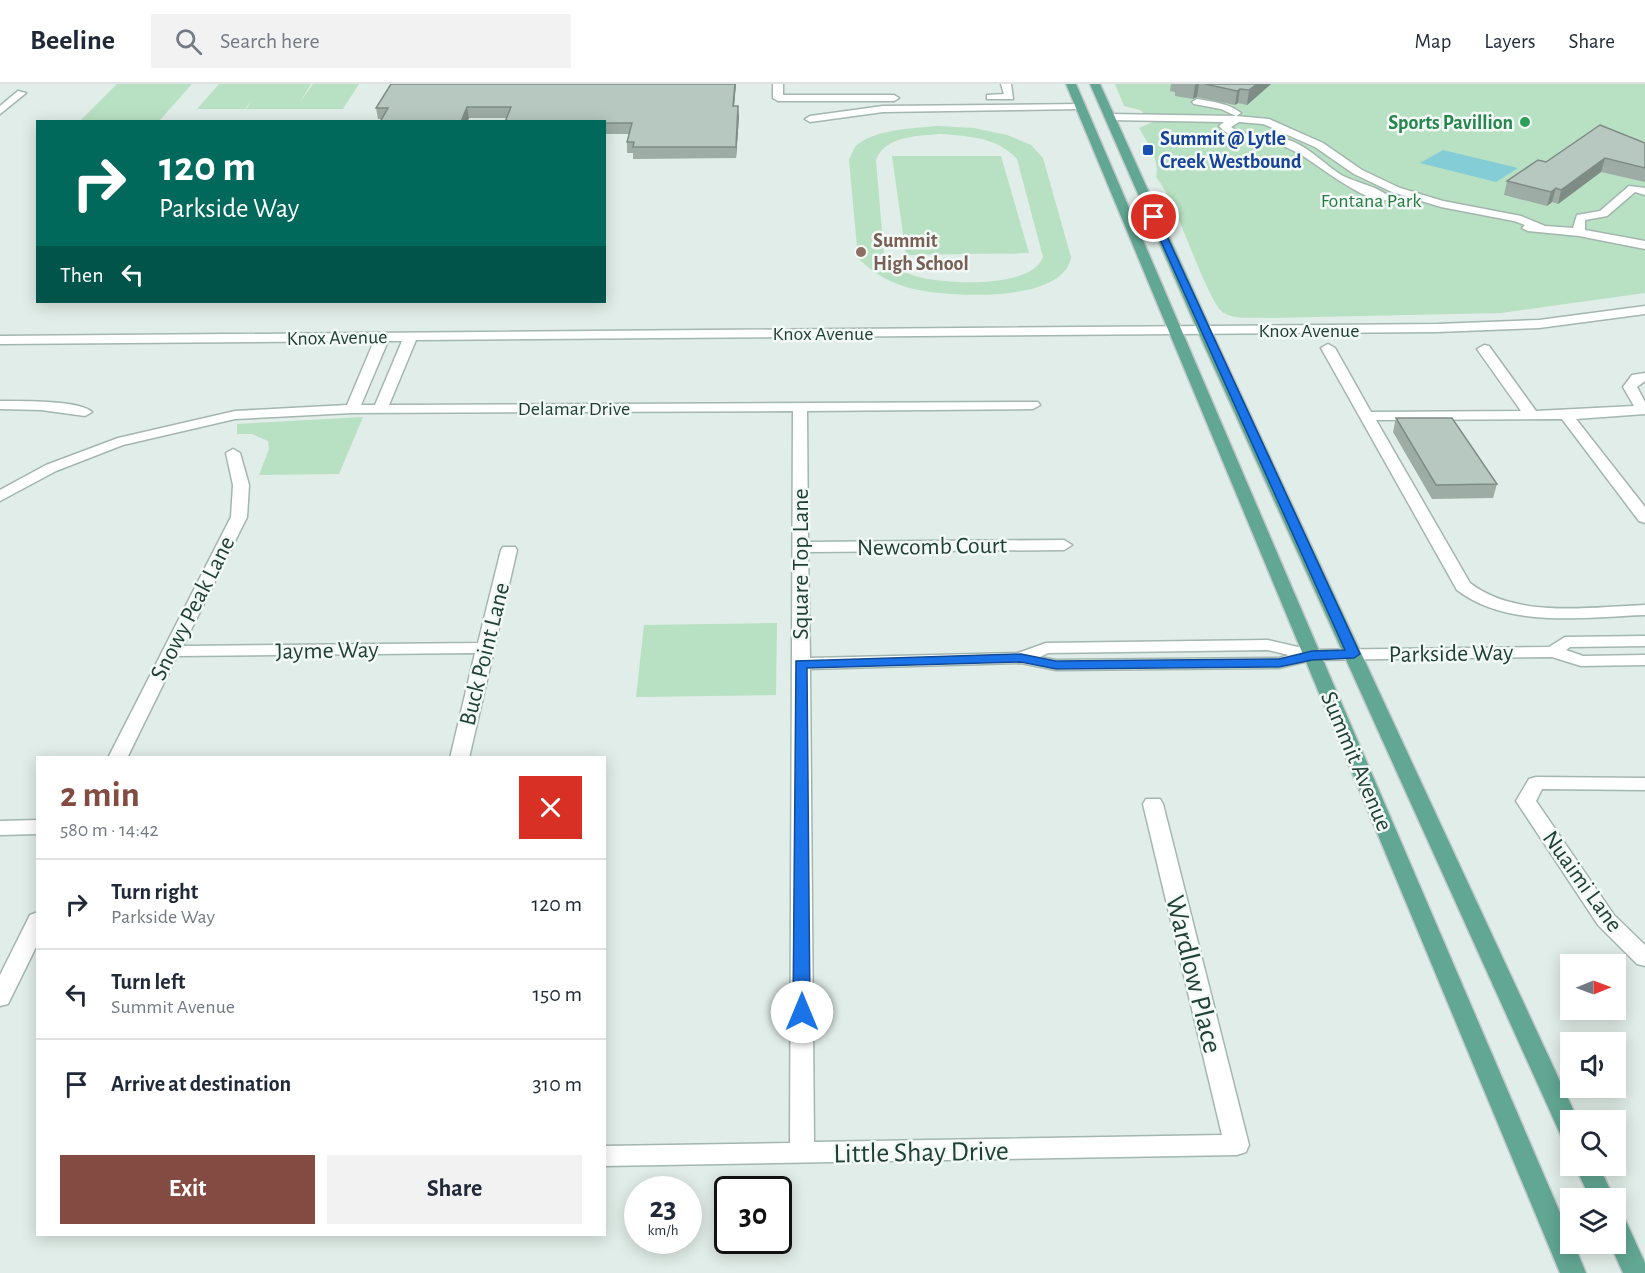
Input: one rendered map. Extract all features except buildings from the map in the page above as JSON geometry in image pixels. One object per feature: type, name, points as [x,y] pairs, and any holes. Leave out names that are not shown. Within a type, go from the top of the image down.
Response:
[{"type":"main road","name":"Summit Avenue","points":[[1071,84],[1573,1273]]},
{"type":"main road","name":"Summit Avenue","points":[[1095,84],[1561,1110]]},
{"type":"main road","points":[[1626,1250],[1636,1273]]},
{"type":"street","points":[[778,84],[778,98],[1082,107]]},
{"type":"street","points":[[812,84],[812,98]]},
{"type":"street","points":[[810,119],[883,109],[972,103],[1010,97],[1006,84]]},
{"type":"street","points":[[0,93],[21,93],[0,111]]},
{"type":"street","points":[[1197,102],[1230,109],[1241,119]]},
{"type":"street","points":[[1110,117],[1180,117],[1265,121],[1280,130],[1320,145],[1358,172],[1396,190],[1451,207],[1517,218],[1540,227]]},
{"type":"street","points":[[1180,117],[1224,126],[1237,135],[1264,137],[1276,135],[1280,130]]},
{"type":"street","points":[[1224,126],[1241,119]]},
{"type":"street","points":[[1264,137],[1294,147],[1351,185],[1404,205],[1483,224],[1516,229],[1540,227],[1579,232],[1645,245]]},
{"type":"street","points":[[1579,232],[1578,223],[1581,217],[1602,214],[1633,189],[1645,192]]},
{"type":"street","name":"Knox Avenue","points":[[0,340],[1437,328],[1539,324],[1645,310]]},
{"type":"street","points":[[352,410],[383,336]]},
{"type":"street","points":[[380,409],[411,336]]},
{"type":"street","points":[[1328,348],[1463,586],[1480,600],[1499,606],[1556,611],[1645,610]]},
{"type":"street","points":[[1484,349],[1532,416]]},
{"type":"street","points":[[1645,376],[1637,378],[1629,387],[1634,398],[1645,410]]},
{"type":"street","points":[[0,405],[41,406],[85,412]]},
{"type":"street","name":"Delamar Drive","points":[[0,496],[51,468],[118,442],[235,415],[380,409],[1033,405]]},
{"type":"street","name":"Square Top Lane","points":[[800,406],[802,1153]]},
{"type":"street","points":[[1367,416],[1566,416],[1645,410]]},
{"type":"street","points":[[1566,416],[1645,518]]},
{"type":"street","name":"Snowy Peak Lane","points":[[118,756],[169,651],[239,517],[241,485],[233,453]]},
{"type":"street","name":"Newcomb Court","points":[[800,547],[1064,545]]},
{"type":"street","name":"Buck Point Lane","points":[[459,756],[509,550]]},
{"type":"street","name":"Parkside Way","points":[[1554,652],[1565,642],[1645,641]]},
{"type":"street","name":"Parkside Way","points":[[1021,658],[1046,648],[1268,645],[1312,656]]},
{"type":"street","points":[[1125,646],[1131,665]]},
{"type":"street","name":"Jayme Way","points":[[169,651],[486,648]]},
{"type":"street","name":"Parkside Way","points":[[800,664],[1021,658],[1056,665],[1279,663],[1312,656],[1354,654],[1554,652],[1581,661],[1645,660]]},
{"type":"street","name":"Nuaimi Lane","points":[[1645,784],[1536,783],[1526,801],[1606,920],[1645,958]]},
{"type":"street","name":"Wardlow Place","points":[[1153,804],[1237,1145]]},
{"type":"street","points":[[0,828],[36,827]]},
{"type":"street","points":[[0,998],[36,924]]},
{"type":"street","name":"Little Shay Drive","points":[[606,1156],[1237,1145]]},
{"type":"green space","points":[[117,84],[192,84],[160,120],[81,120]]},
{"type":"green space","points":[[219,84],[311,84],[300,102],[313,84],[359,84],[343,109],[246,109],[253,99],[245,109],[197,109]]},
{"type":"green space","name":"Fontana Park","points":[[1115,84],[1645,84],[1645,293],[1501,313],[1266,318],[1229,315],[1217,306],[1209,292],[1174,208],[1156,177],[1155,158],[1139,128],[1153,122],[1140,110],[1124,106]]},
{"type":"green space","points":[[938,126],[974,128],[1007,135],[1031,145],[1043,158],[1071,257],[1064,272],[1048,283],[1027,290],[1003,294],[952,294],[930,292],[898,284],[877,274],[858,258],[849,160],[854,148],[872,136],[883,133]],"holes":[[[940,134],[971,137],[991,142],[1017,159],[1043,257],[1035,268],[1022,275],[1004,280],[945,281],[910,274],[898,268],[884,255],[876,160],[880,152],[894,142],[912,137]]]},
{"type":"green space","points":[[892,156],[1001,156],[1029,253],[906,255]]},
{"type":"green space","points":[[363,417],[339,474],[259,475],[269,449],[268,441],[252,434],[237,434],[237,424]]},
{"type":"green space","points":[[777,623],[776,695],[636,697],[644,625]]},
{"type":"water","points":[[1443,150],[1518,168],[1496,182],[1420,163]]},
{"type":"place","name":"Sports Pavillion","points":[[1525,122]]},
{"type":"place","name":"Summit @ Lytle Creek Westbound","points":[[1148,150]]},
{"type":"place","name":"Summit High School","points":[[861,252]]},
{"type":"route","points":[[802,1012],[800,664],[1021,658],[1056,665],[1099,666],[1279,663],[1312,656],[1354,654],[1154,217]]}]
